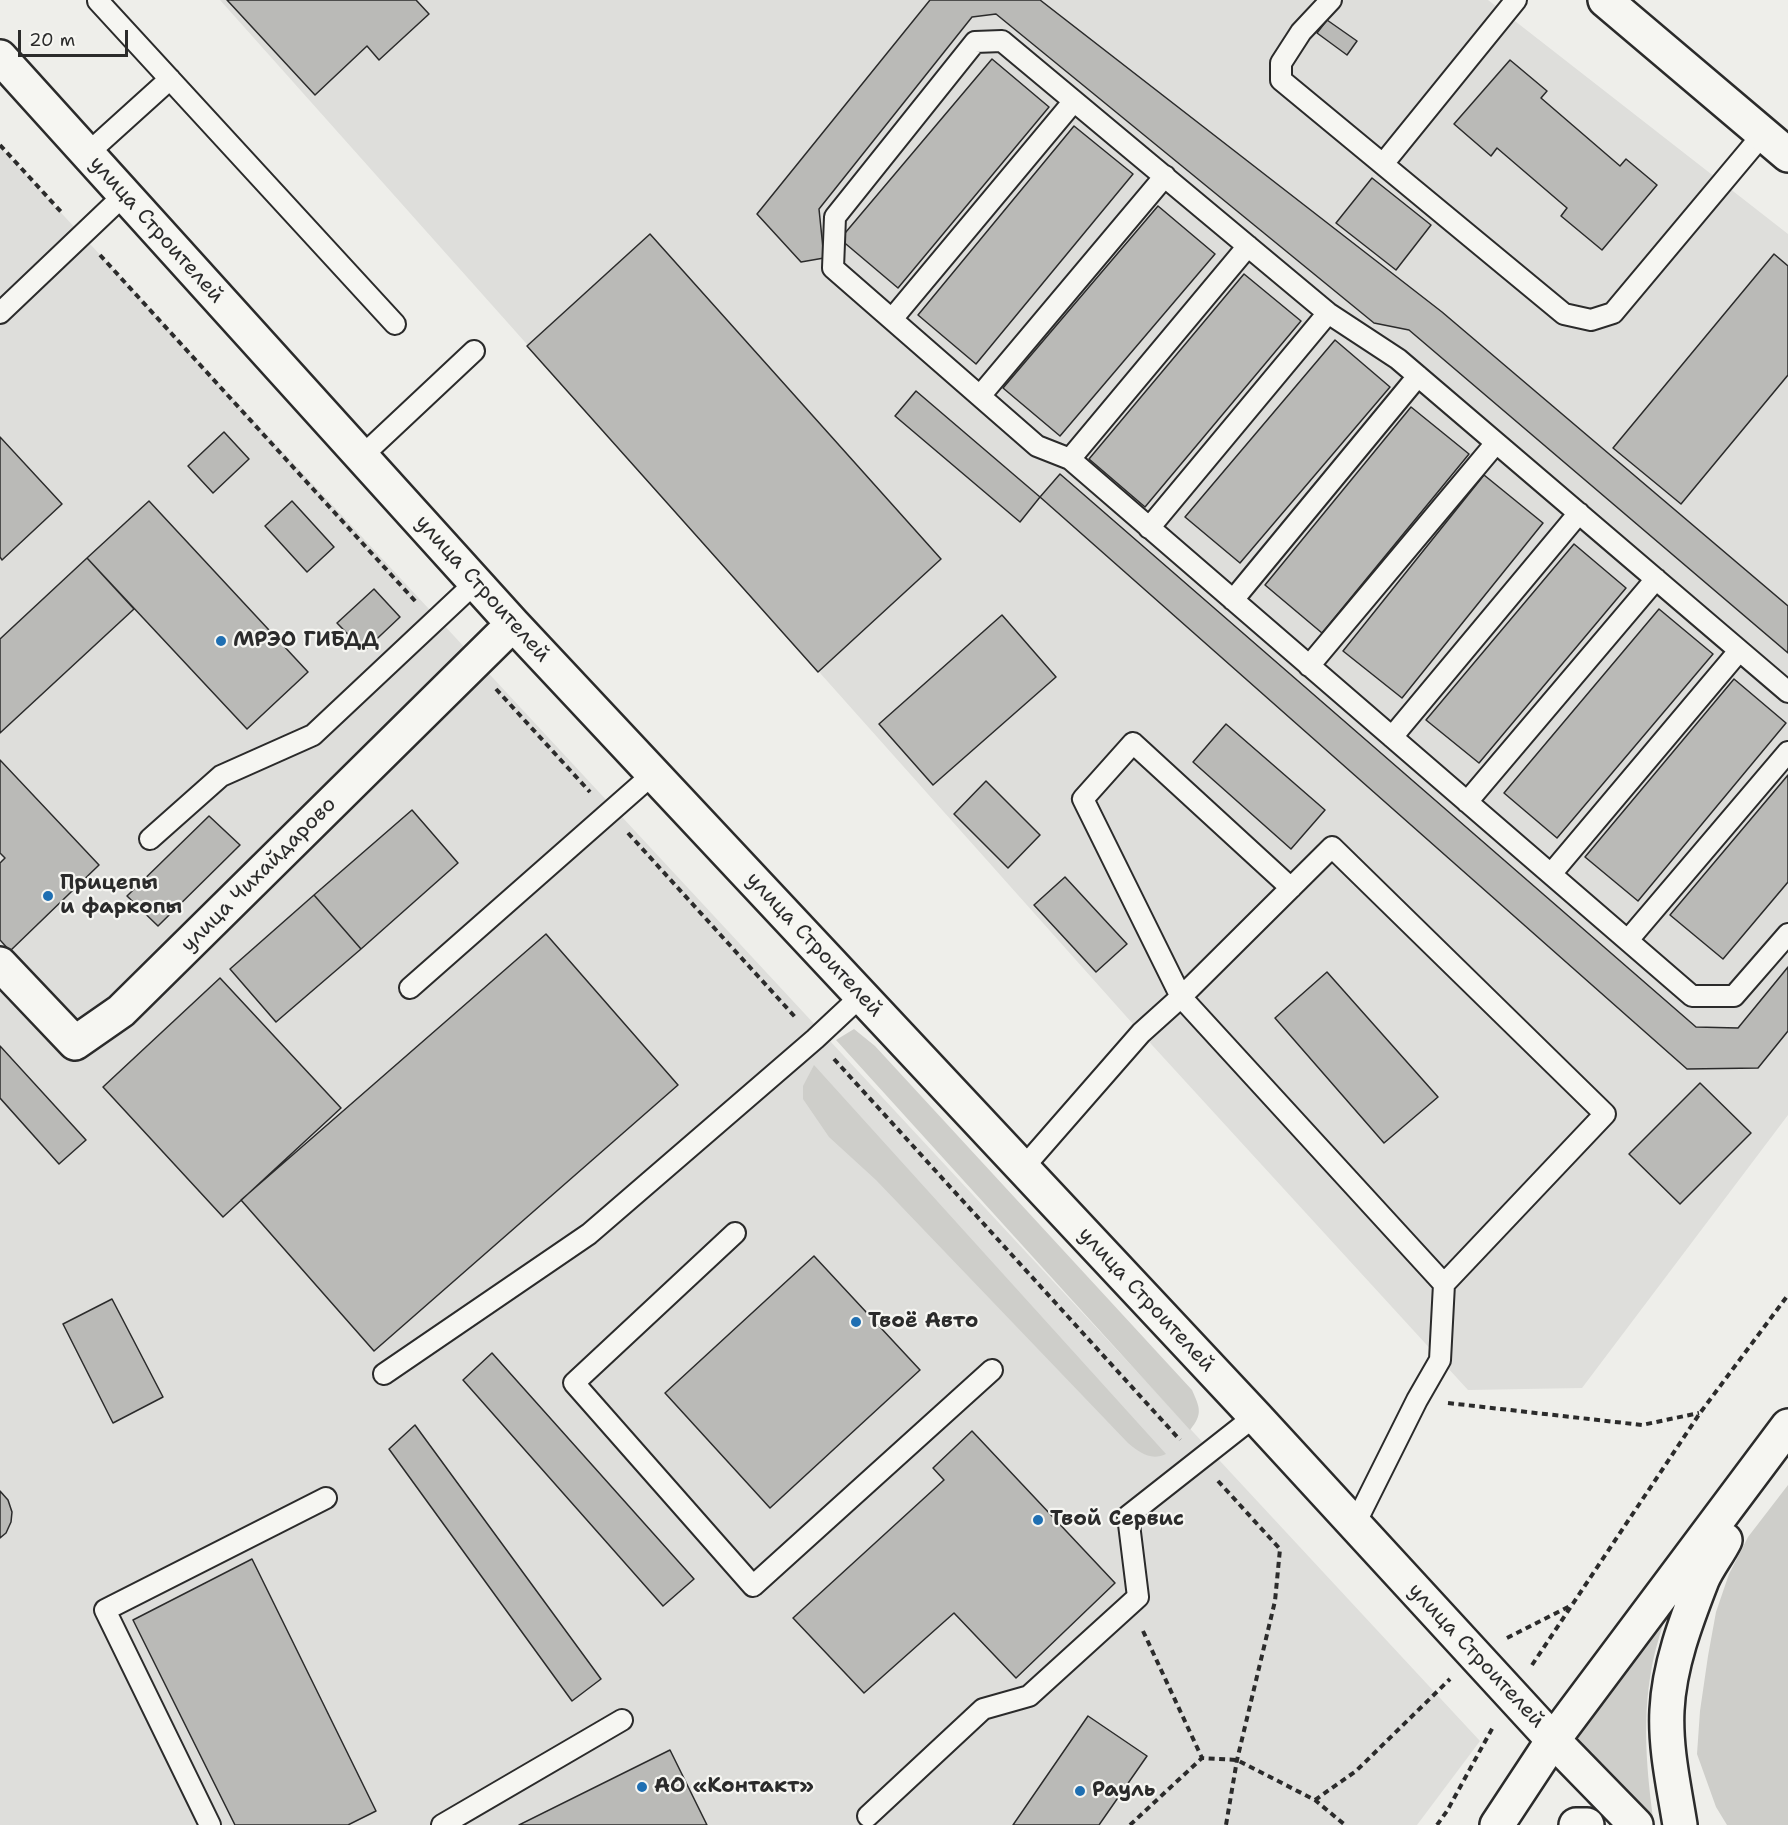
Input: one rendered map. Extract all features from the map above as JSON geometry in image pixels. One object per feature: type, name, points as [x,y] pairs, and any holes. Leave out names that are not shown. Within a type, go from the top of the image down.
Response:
[{"type":"street","points":[[1605,0],[1788,155]]},
{"type":"street","name":"улица Строителей","points":[[0,57],[513,624],[1255,1416],[1553,1740],[1636,1825]]},
{"type":"street","name":"улица Чихайдарово","points":[[0,964],[75,1043],[121,1011],[513,624]]},
{"type":"street","points":[[1497,1825],[1553,1740],[1788,1426]]},
{"type":"street","points":[[1680,1825],[1670,1754],[1667,1710],[1674,1665],[1686,1623],[1703,1578],[1724,1542],[1740,1489]]},
{"type":"street","points":[[1576,1825],[1587,1825]]},
{"type":"lane","points":[[99,0],[395,324]]},
{"type":"lane","points":[[1331,0],[1301,32],[1281,63],[1281,80],[1564,314],[1591,320],[1613,313],[1763,134]]},
{"type":"lane","points":[[1383,164],[1516,0]]},
{"type":"lane","points":[[1788,692],[1398,359],[1328,313],[1002,41],[975,42],[835,218],[833,268],[1037,446],[1070,459],[1692,996],[1734,996],[1788,934]]},
{"type":"lane","points":[[87,154],[170,79]]},
{"type":"lane","points":[[892,319],[1074,101]]},
{"type":"lane","points":[[980,396],[1165,176]]},
{"type":"lane","points":[[0,313],[124,195]]},
{"type":"lane","points":[[1070,459],[1248,246]]},
{"type":"lane","points":[[1149,528],[1328,313]]},
{"type":"lane","points":[[361,457],[474,351]]},
{"type":"lane","points":[[1233,600],[1418,376]]},
{"type":"lane","points":[[1309,666],[1496,443]]},
{"type":"lane","points":[[1392,736],[1579,513]]},
{"type":"lane","points":[[1467,802],[1656,579]]},
{"type":"lane","points":[[150,839],[221,776],[313,735],[476,582]]},
{"type":"lane","points":[[1551,874],[1739,651]]},
{"type":"lane","points":[[1291,888],[1133,743],[1083,799],[1180,997],[1444,1284]]},
{"type":"lane","points":[[1628,940],[1788,752]]},
{"type":"lane","points":[[410,988],[653,774]]},
{"type":"lane","points":[[1023,1168],[1141,1033],[1332,847],[1605,1114],[1444,1284],[1440,1360],[1354,1524]]},
{"type":"lane","points":[[384,1374],[589,1234],[815,1039],[861,996]]},
{"type":"lane","points":[[735,1233],[574,1383],[753,1586],[992,1370]]},
{"type":"lane","points":[[868,1816],[983,1709],[1029,1696],[1138,1597],[1128,1516],[1255,1416]]},
{"type":"lane","points":[[210,1825],[105,1610],[326,1498]]},
{"type":"lane","points":[[442,1825],[622,1720]]},
{"type":"path","points":[[0,145],[417,603]]},
{"type":"path","points":[[473,664],[1280,1549],[1275,1601],[1236,1760],[1226,1825]]},
{"type":"path","points":[[1437,1825],[1448,1811],[1512,1695],[1700,1413],[1788,1295]]},
{"type":"path","points":[[1417,1400],[1642,1425],[1700,1413]]},
{"type":"path","points":[[1138,1597],[1142,1629],[1202,1758]]},
{"type":"path","points":[[1315,1800],[1356,1771],[1475,1655],[1571,1606]]},
{"type":"path","points":[[1130,1825],[1202,1758],[1236,1760],[1315,1800],[1345,1825]]},
{"type":"shaded area","points":[[220,0],[1488,0],[1788,234],[1788,1115],[1582,1388],[1468,1390],[1141,1033]]},
{"type":"shaded area","points":[[0,147],[1480,1741],[1417,1825],[0,1825]]},
{"type":"shaded area","points":[[854,1029],[875,1046],[1192,1390],[1199,1411],[1197,1420],[1190,1430],[836,1040]]},
{"type":"shaded area","points":[[814,1065],[1166,1454],[1151,1456],[1141,1453],[1128,1443],[876,1180],[829,1137],[803,1099],[803,1086]]},
{"type":"shaded area","points":[[1788,1485],[1788,1825],[1727,1825],[1716,1807],[1697,1754],[1700,1711],[1708,1656],[1716,1612],[1729,1574],[1748,1537]]},
{"type":"shaded area","points":[[1666,1613],[1648,1691],[1646,1748],[1654,1825],[1648,1825],[1575,1737]]},
{"type":"building","points":[[227,0],[416,0],[429,14],[379,60],[367,46],[315,95]]},
{"type":"building","points":[[930,0],[1040,0],[1442,312],[1788,606],[1788,653],[1409,330],[1374,323],[996,14],[972,17],[819,209],[824,258],[801,262],[757,214]]},
{"type":"building","points":[[1327,20],[1357,41],[1347,55],[1317,33]]},
{"type":"building","points":[[992,59],[1049,107],[898,288],[840,239]]},
{"type":"building","points":[[1510,60],[1547,91],[1541,98],[1620,166],[1626,159],[1657,185],[1602,250],[1561,216],[1567,208],[1497,148],[1491,156],[1454,124]]},
{"type":"building","points":[[1074,126],[1133,174],[976,364],[918,315]]},
{"type":"building","points":[[1372,178],[1431,225],[1396,270],[1336,223]]},
{"type":"building","points":[[1158,206],[1215,254],[1060,436],[1003,388]]},
{"type":"building","points":[[650,234],[941,559],[818,672],[527,346]]},
{"type":"building","points":[[1774,254],[1788,266],[1788,375],[1681,504],[1613,448]]},
{"type":"building","points":[[1244,274],[1301,321],[1145,507],[1089,459]]},
{"type":"building","points":[[1335,340],[1390,387],[1240,563],[1185,517]]},
{"type":"building","points":[[916,391],[1040,497],[1020,522],[895,416]]},
{"type":"building","points":[[1411,407],[1469,454],[1322,633],[1265,585]]},
{"type":"building","points":[[224,432],[249,459],[213,493],[188,466]]},
{"type":"building","points":[[0,437],[62,504],[2,560],[0,557]]},
{"type":"building","points":[[1060,474],[1696,1027],[1738,1028],[1788,967],[1788,1031],[1758,1068],[1687,1069],[1040,497]]},
{"type":"building","points":[[1484,475],[1543,523],[1402,698],[1343,651]]},
{"type":"building","name":"МРЭО ГИБДД","points":[[149,501],[308,672],[247,729],[87,558]]},
{"type":"building","points":[[292,501],[334,547],[307,572],[265,526]]},
{"type":"building","points":[[1574,544],[1626,588],[1479,763],[1426,720]]},
{"type":"building","points":[[87,558],[134,609],[0,733],[0,639]]},
{"type":"building","points":[[374,589],[400,617],[364,651],[337,623]]},
{"type":"building","points":[[1659,609],[1713,654],[1557,838],[1504,793]]},
{"type":"building","points":[[1002,615],[1056,677],[933,785],[879,724]]},
{"type":"building","points":[[1734,679],[1786,723],[1638,901],[1585,857]]},
{"type":"building","points":[[1226,724],[1325,810],[1291,849],[1193,762]]},
{"type":"building","points":[[0,760],[99,865],[10,951],[0,940],[0,863],[5,858],[0,853]]},
{"type":"building","points":[[1788,775],[1788,882],[1723,959],[1670,915]]},
{"type":"building","points":[[986,781],[1040,835],[1008,868],[954,814]]},
{"type":"building","points":[[412,810],[458,863],[361,949],[314,895]]},
{"type":"building","points":[[209,816],[240,845],[158,926],[127,896]]},
{"type":"building","points":[[1065,877],[1127,944],[1096,972],[1034,905]]},
{"type":"building","points":[[314,895],[361,949],[276,1022],[230,969]]},
{"type":"building","points":[[546,934],[678,1085],[374,1351],[241,1200]]},
{"type":"building","points":[[1327,972],[1438,1097],[1384,1143],[1275,1018]]},
{"type":"building","points":[[220,978],[341,1108],[223,1217],[103,1087]]},
{"type":"building","points":[[0,1046],[86,1140],[59,1164],[0,1098]]},
{"type":"building","points":[[1700,1083],[1751,1133],[1680,1204],[1629,1154]]},
{"type":"building","points":[[814,1256],[920,1370],[770,1508],[665,1393]]},
{"type":"building","points":[[112,1299],[163,1397],[113,1423],[63,1324]]},
{"type":"building","points":[[492,1353],[694,1579],[663,1606],[463,1380]]},
{"type":"building","points":[[415,1425],[601,1679],[572,1701],[389,1449]]},
{"type":"building","points":[[972,1431],[1115,1583],[1016,1678],[954,1613],[864,1693],[793,1618],[944,1480],[933,1468]]},
{"type":"building","points":[[0,1491],[8,1500],[12,1512],[6,1533],[0,1538]]},
{"type":"building","points":[[252,1559],[376,1811],[348,1825],[235,1825],[133,1620]]},
{"type":"building","name":"Рауль","points":[[1088,1716],[1147,1756],[1099,1825],[1013,1825]]},
{"type":"building","name":"АО «Контакт»","points":[[670,1750],[707,1825],[519,1825]]},
{"type":"place","name":"МРЭО ГИБДД","points":[[221,641]]},
{"type":"place","name":"Прицепы и фаркопы","points":[[48,896]]},
{"type":"place","name":"Твоё Авто","points":[[856,1322]]},
{"type":"place","name":"Твой Сервис","points":[[1038,1520]]},
{"type":"place","name":"АО «Контакт»","points":[[642,1787]]},
{"type":"place","name":"Рауль","points":[[1080,1791]]}]
